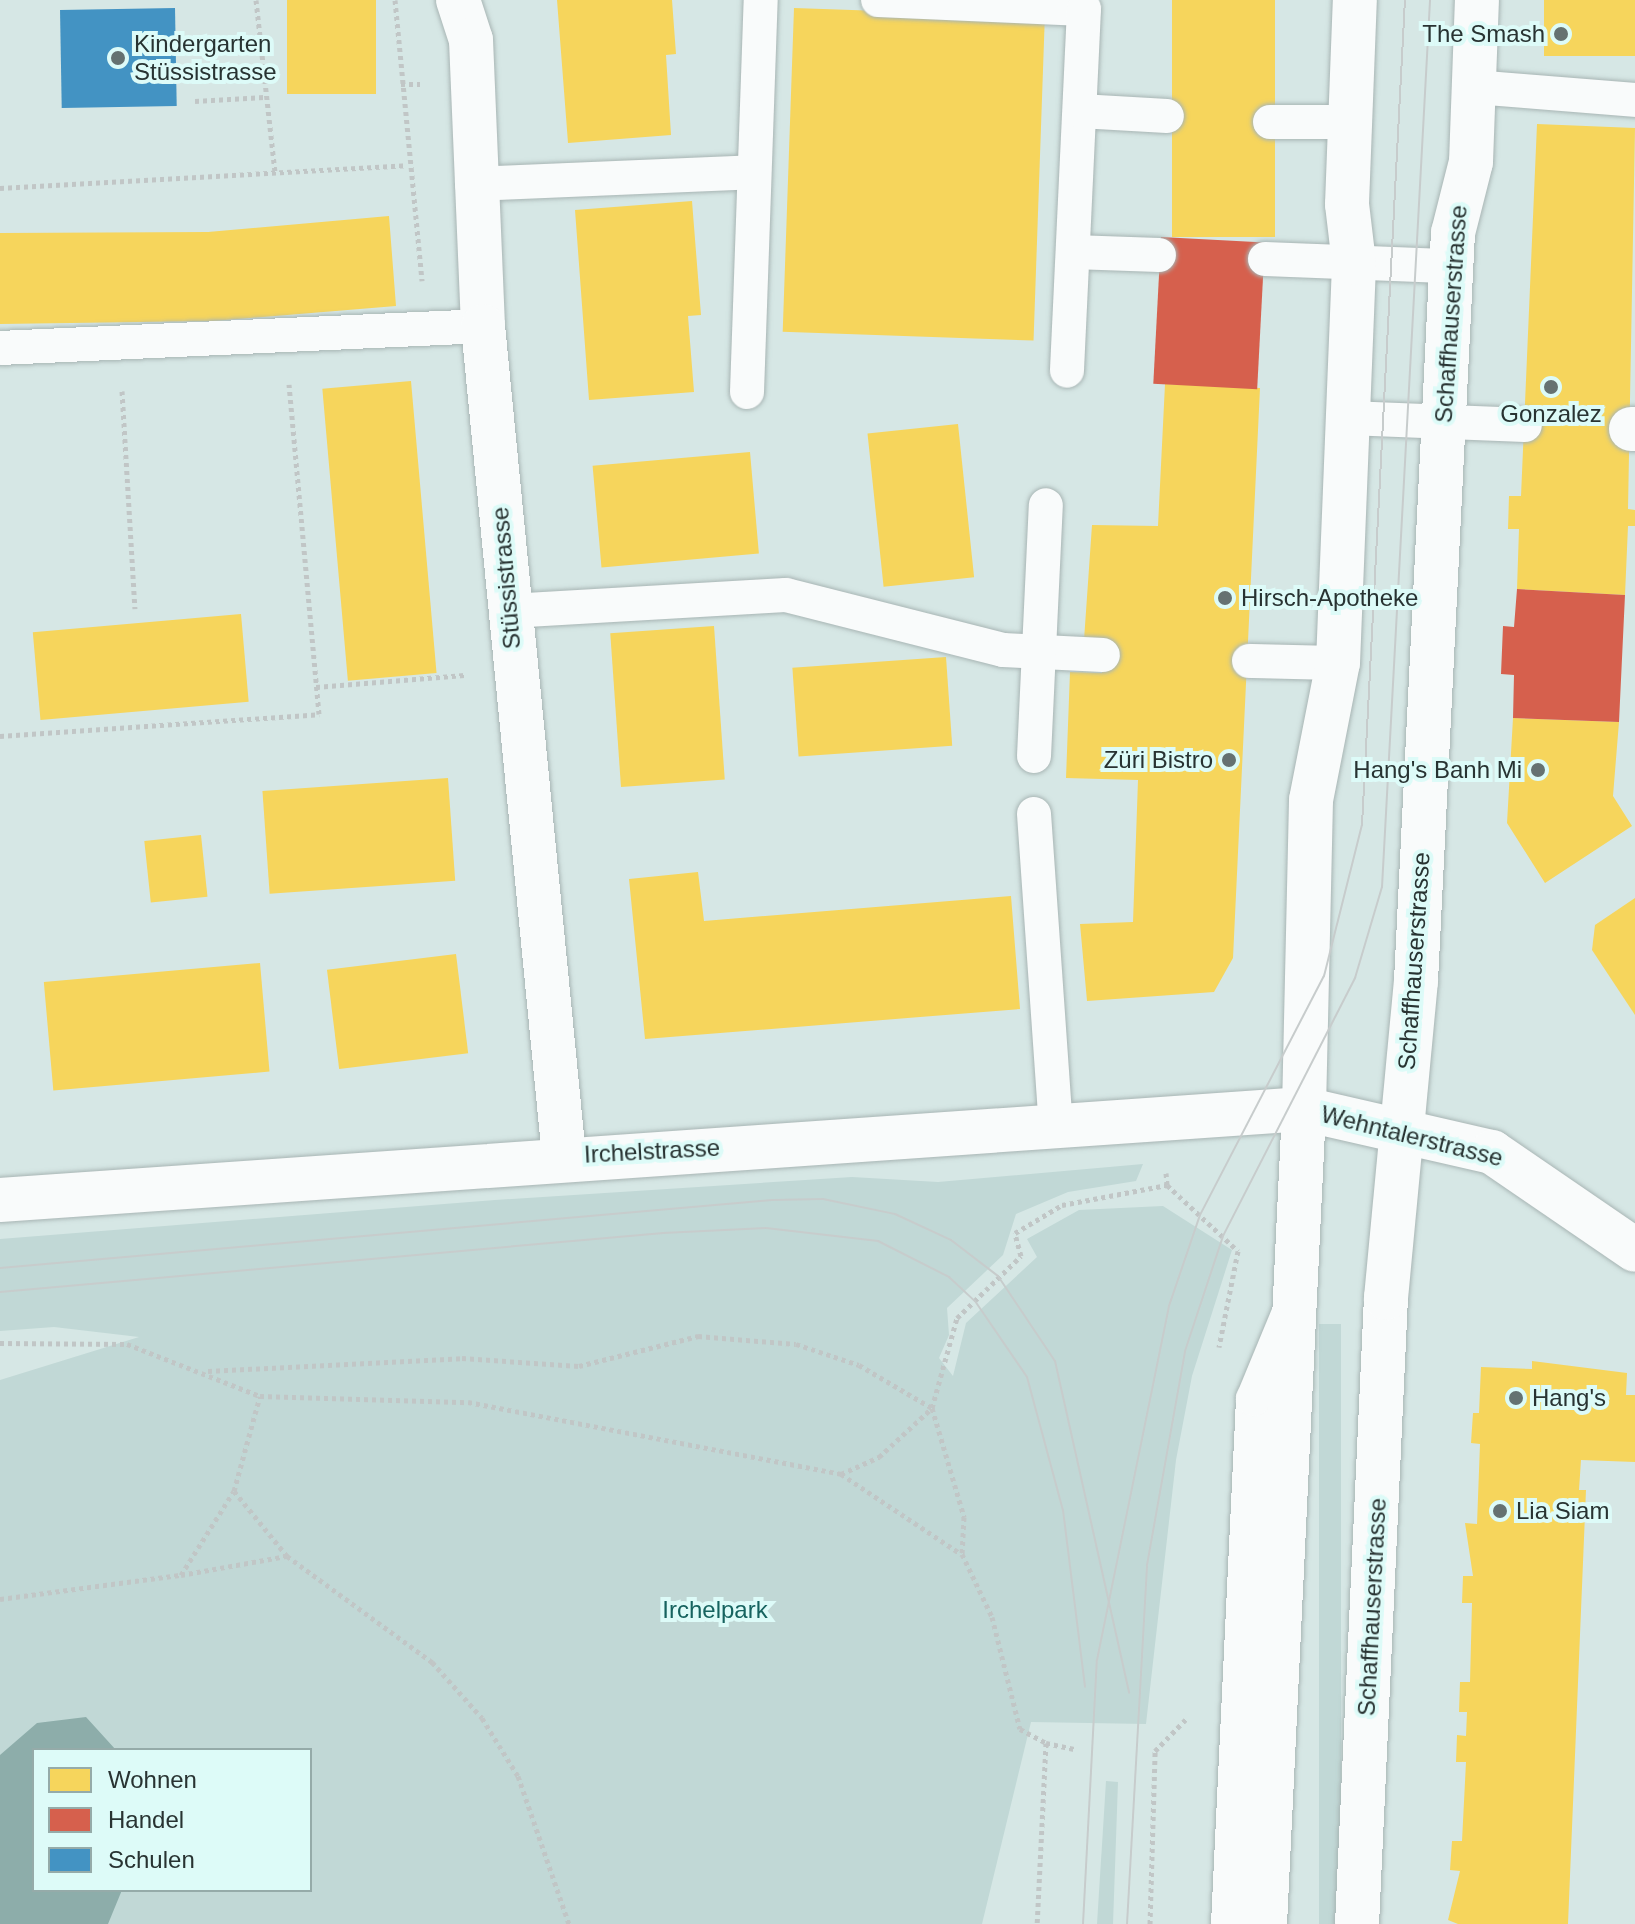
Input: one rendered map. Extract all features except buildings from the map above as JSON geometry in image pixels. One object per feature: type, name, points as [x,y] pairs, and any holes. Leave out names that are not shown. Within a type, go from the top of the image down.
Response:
[{"type":"street","name":"Stüssistrasse","points":[[458,0],[477,101],[472,184],[483,326],[564,1157]]},
{"type":"street","points":[[1265,1924],[1304,1109],[1311,800],[1338,663],[1354,263],[1350,122],[1355,0]]},
{"type":"street","name":"Schaffhauserstrasse","points":[[1357,1924],[1399,1130],[1416,981],[1451,266],[1455,208],[1471,162],[1477,0]]},
{"type":"street","name":"Wehntalerstrasse","points":[[1304,1109],[1399,1130],[1519,1164],[1635,1250]]},
{"type":"street","name":"Irchelstrasse","points":[[0,1200],[564,1157],[1304,1109]]},
{"type":"lane","points":[[747,392],[761,0]]},
{"type":"lane","points":[[878,0],[1084,9],[1067,371]]},
{"type":"lane","points":[[1474,87],[1635,100]]},
{"type":"lane","points":[[1080,111],[1167,116]]},
{"type":"lane","points":[[1270,122],[1350,122]]},
{"type":"lane","points":[[472,184],[754,172]]},
{"type":"lane","points":[[1073,252],[1159,255]]},
{"type":"lane","points":[[1265,259],[1451,266]]},
{"type":"lane","points":[[0,348],[483,326]]},
{"type":"lane","points":[[1348,418],[1525,425]]},
{"type":"lane","points":[[1034,756],[1046,505]]},
{"type":"lane","points":[[509,611],[786,595],[1003,650],[1103,655]]},
{"type":"lane","points":[[1249,661],[1338,663]]},
{"type":"lane","points":[[1034,814],[1056,1127]]},
{"type":"lane","points":[[1228,1924],[1253,1399],[1296,1294]]},
{"type":"path","points":[[256,0],[275,173]]},
{"type":"path","points":[[395,0],[406,165],[428,330]]},
{"type":"path","points":[[195,101],[265,97]]},
{"type":"path","points":[[0,188],[406,165]]},
{"type":"path","points":[[0,736],[319,714],[285,336]]},
{"type":"path","points":[[119,342],[135,609]]},
{"type":"path","points":[[316,687],[465,676],[464,661]]},
{"type":"path","points":[[841,1474],[879,1457],[932,1408],[957,1318],[1021,1256],[1015,1233],[1062,1205],[1167,1185],[1238,1251],[1229,1291],[1244,1292]]},
{"type":"path","points":[[208,1371],[462,1358],[579,1366],[698,1336],[796,1344],[859,1365],[932,1408],[964,1517],[962,1554],[992,1617],[1020,1729],[1046,1743],[1075,1749]]},
{"type":"path","points":[[0,1343],[127,1344],[208,1371],[260,1396],[468,1402],[841,1474],[962,1554]]},
{"type":"path","points":[[181,1575],[234,1491],[260,1396]]},
{"type":"path","points":[[234,1491],[287,1556],[432,1662],[482,1718],[544,1837],[569,1924]]},
{"type":"path","points":[[0,1599],[181,1575],[287,1556]]},
{"type":"path","points":[[1037,1924],[1046,1743]]},
{"type":"path","points":[[1150,1924],[1155,1751]]},
{"type":"green space","name":"Irchelpark","points":[[1143,1164],[1136,1181],[1068,1192],[1016,1214],[1003,1255],[947,1308],[949,1335],[939,1358],[953,1376],[966,1323],[1037,1257],[1027,1239],[1079,1210],[1163,1206],[1232,1250],[1192,1376],[1176,1460],[1146,1724],[1031,1722],[982,1924],[0,1924],[0,1380],[139,1337],[54,1327],[0,1331],[0,1239],[495,1200],[852,1177],[938,1182]]},
{"type":"green space","points":[[1319,1324],[1341,1324],[1341,1924],[1319,1924]]},
{"type":"green space","points":[[1106,1781],[1118,1782],[1113,1924],[1097,1924]]},
{"type":"shaded area","points":[[86,1717],[114,1748],[32,1748],[32,1892],[121,1892],[108,1924],[0,1924],[0,1755],[37,1723]]},
{"type":"tram line","points":[[1083,1924],[1097,1660],[1169,1306],[1200,1215],[1324,976],[1362,825],[1405,0]]},
{"type":"tram line","points":[[1127,1924],[1147,1565],[1185,1351],[1223,1236],[1355,978],[1382,887],[1430,0]]},
{"type":"tram line","points":[[0,1268],[772,1200],[823,1199],[895,1214],[951,1240],[998,1276],[1055,1361],[1129,1693]]},
{"type":"tram line","points":[[0,1292],[663,1233],[766,1228],[878,1241],[949,1277],[975,1301],[1027,1377],[1063,1510],[1085,1687]]},
{"type":"place","name":"The Smash","points":[[1561,34]]},
{"type":"place","name":"Kindergarten Stüssistrasse","points":[[118,58]]},
{"type":"place","name":"Gonzalez","points":[[1551,387]]},
{"type":"place","name":"Hirsch-Apotheke","points":[[1225,598]]},
{"type":"place","name":"Züri Bistro","points":[[1229,760]]},
{"type":"place","name":"Hang's Banh Mi","points":[[1538,770]]},
{"type":"place","name":"Hang's","points":[[1516,1398]]},
{"type":"place","name":"Lia Siam","points":[[1500,1511]]}]
